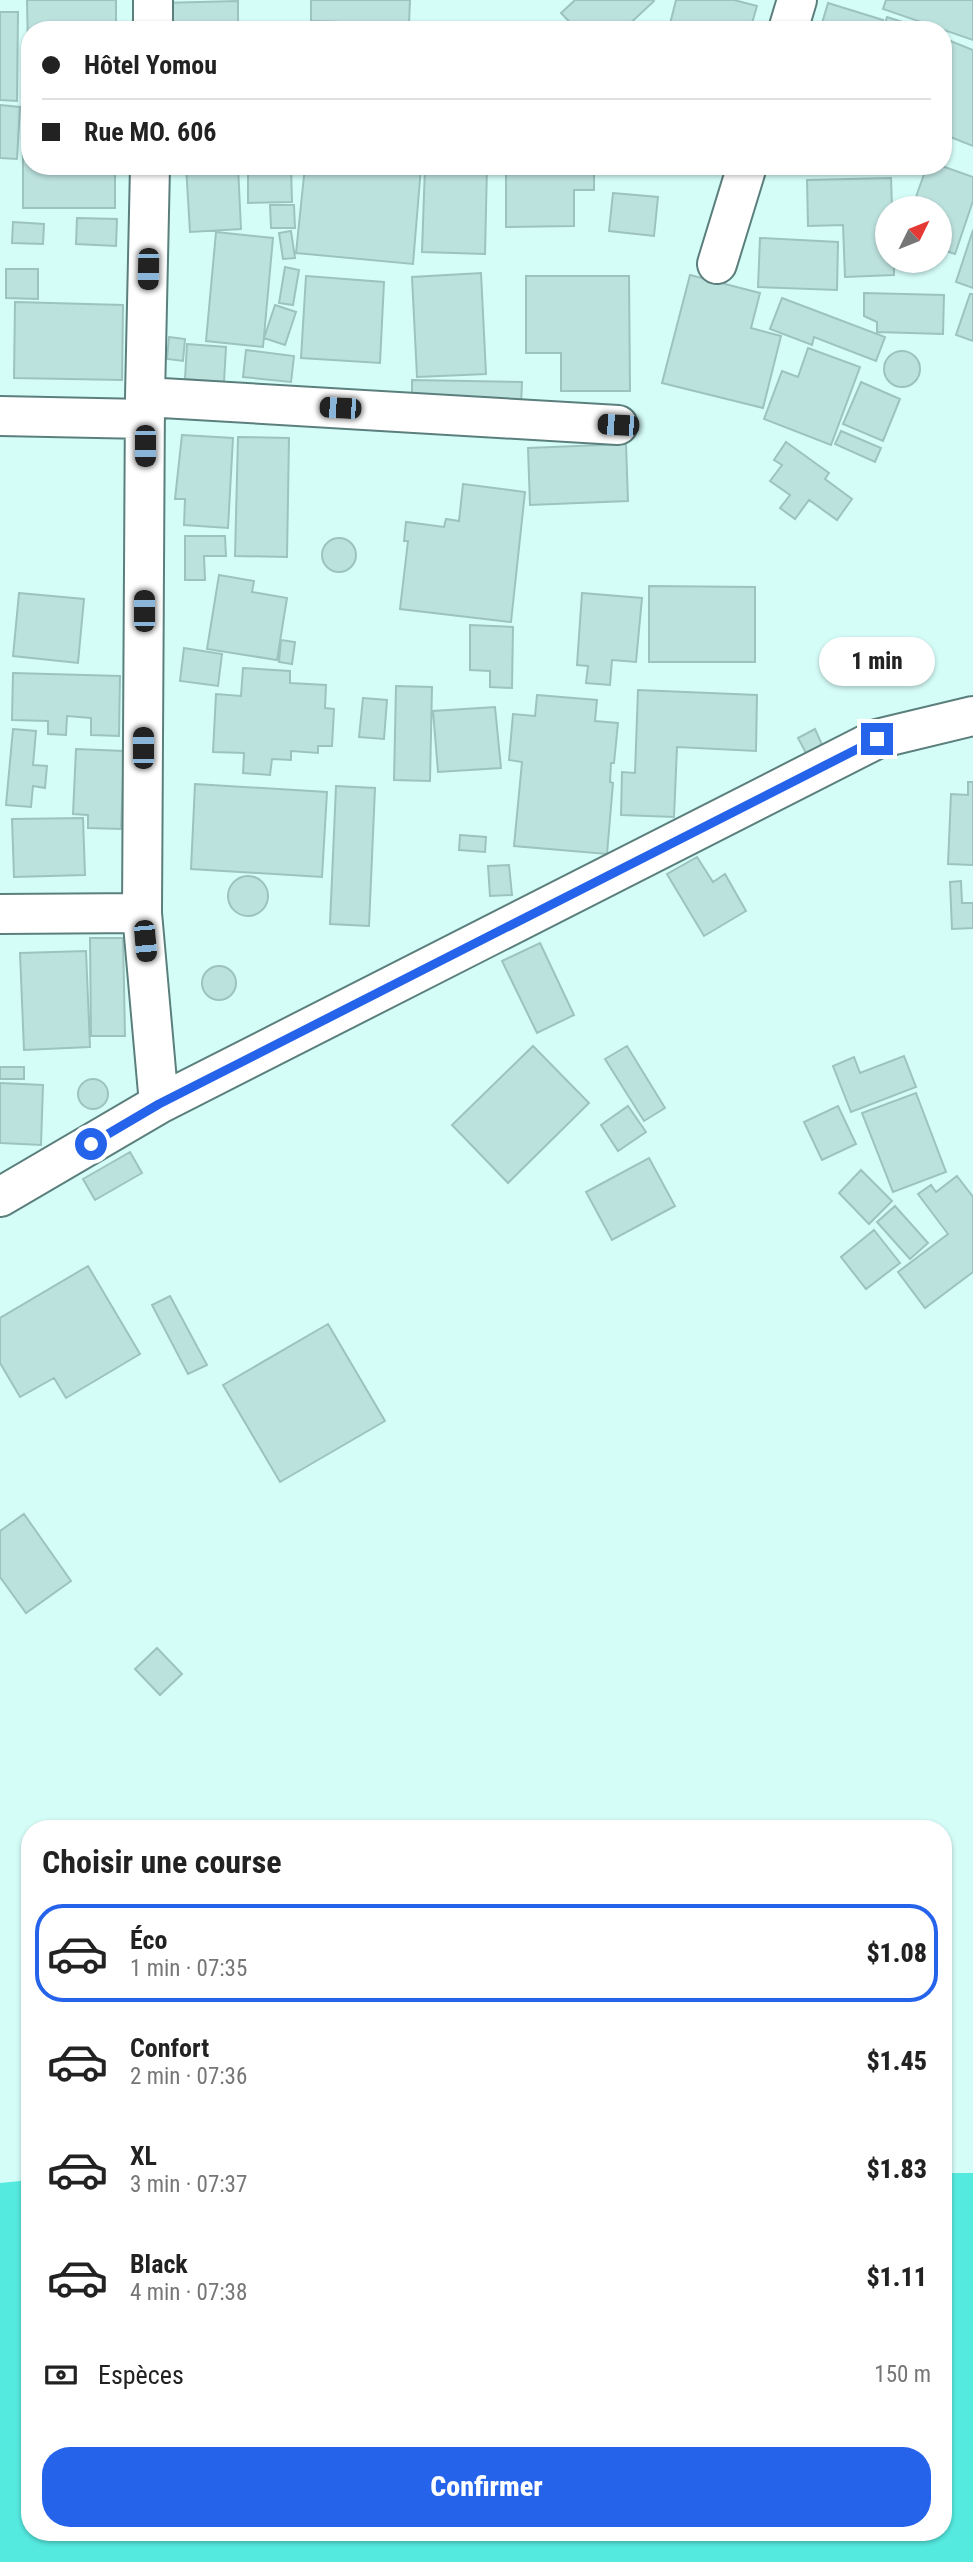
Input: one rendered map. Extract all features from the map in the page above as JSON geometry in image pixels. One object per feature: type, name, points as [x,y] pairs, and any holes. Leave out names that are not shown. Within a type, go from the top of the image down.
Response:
[{"type":"street","points":[[153,0],[153,21]]},
{"type":"street","points":[[791,21],[797,0]]},
{"type":"street","points":[[150,175],[145,408],[142,913],[159,1104]]},
{"type":"street","points":[[717,264],[744,175]]},
{"type":"street","points":[[0,416],[145,408],[618,425]]},
{"type":"street","points":[[0,1197],[159,1104],[877,739],[973,716]]},
{"type":"street","points":[[0,914],[142,913]]},
{"type":"shaded area","points":[[952,2173],[973,2173],[973,2562],[0,2562],[0,2183],[21,2181],[21,2541],[952,2541]]},
{"type":"building","points":[[27,0],[116,0],[116,21],[27,21]]},
{"type":"building","points":[[311,0],[410,0],[409,21],[311,21]]},
{"type":"building","points":[[575,0],[654,1],[633,21],[569,21],[561,13]]},
{"type":"building","points":[[676,0],[734,0],[757,6],[753,21],[671,21]]},
{"type":"building","points":[[886,0],[973,0],[973,40],[952,33],[952,21],[918,21],[883,9]]},
{"type":"building","points":[[238,1],[238,21],[162,21],[161,3]]},
{"type":"building","points":[[828,3],[883,20],[883,21],[823,21]]},
{"type":"building","points":[[0,12],[18,12],[17,101],[0,100]]},
{"type":"building","points":[[952,42],[973,50],[973,146],[952,138]]},
{"type":"building","points":[[0,105],[20,107],[17,159],[0,158]]},
{"type":"building","points":[[952,170],[973,177],[973,201],[955,254],[952,253],[952,196],[916,196],[924,175],[952,175]]},
{"type":"building","points":[[23,175],[115,175],[115,208],[23,208]]},
{"type":"building","points":[[187,175],[238,175],[241,229],[190,232]]},
{"type":"building","points":[[248,175],[291,175],[292,202],[248,203]]},
{"type":"building","points":[[304,175],[420,175],[413,264],[296,253]]},
{"type":"building","points":[[425,175],[487,175],[485,254],[422,252]]},
{"type":"building","points":[[506,175],[594,175],[594,190],[574,190],[574,226],[506,227]]},
{"type":"building","points":[[891,178],[892,196],[875,196],[875,273],[894,275],[845,277],[843,225],[808,226],[807,180]]},
{"type":"building","points":[[613,193],[658,197],[654,236],[609,231]]},
{"type":"building","points":[[270,205],[294,205],[295,228],[271,228]]},
{"type":"building","points":[[77,218],[117,219],[116,246],[76,244]]},
{"type":"building","points":[[13,222],[44,224],[43,244],[12,243]]},
{"type":"building","points":[[973,230],[973,288],[956,282]]},
{"type":"building","points":[[291,231],[295,258],[283,259],[279,233]]},
{"type":"building","points":[[216,232],[273,238],[263,347],[206,341]]},
{"type":"building","points":[[760,238],[838,242],[837,290],[758,287]]},
{"type":"building","points":[[285,267],[299,270],[293,305],[279,303]]},
{"type":"building","points":[[6,269],[38,269],[38,299],[6,298]]},
{"type":"building","points":[[481,273],[486,374],[417,377],[412,277]]},
{"type":"building","points":[[690,275],[760,293],[751,328],[781,336],[763,408],[662,383]]},
{"type":"building","points":[[306,276],[384,282],[380,363],[301,358]]},
{"type":"building","points":[[526,276],[629,276],[630,391],[561,391],[561,353],[526,353]]},
{"type":"building","points":[[864,293],[944,295],[943,334],[877,332],[877,322],[864,316]]},
{"type":"building","points":[[970,294],[973,294],[973,341],[956,335]]},
{"type":"building","points":[[782,298],[885,337],[876,361],[814,337],[812,345],[770,329]]},
{"type":"building","points":[[15,302],[123,305],[122,380],[14,378]]},
{"type":"building","points":[[275,305],[296,312],[285,345],[264,338]]},
{"type":"building","points":[[169,337],[185,339],[183,361],[167,359]]},
{"type":"building","points":[[187,344],[226,347],[224,382],[185,379]]},
{"type":"building","points":[[808,348],[860,367],[831,445],[764,419],[782,371],[798,377]]},
{"type":"building","points":[[246,350],[294,356],[291,382],[243,377]]},
{"type":"building","points":[[902,351],[915,356],[920,369],[915,382],[902,387],[889,382],[884,369],[889,356]]},
{"type":"building","points":[[412,380],[522,382],[521,408],[412,407]]},
{"type":"building","points":[[861,382],[900,399],[883,441],[843,424]]},
{"type":"building","points":[[841,431],[881,448],[875,462],[835,444]]},
{"type":"building","points":[[182,435],[233,438],[228,528],[184,525],[185,499],[175,499]]},
{"type":"building","points":[[238,437],[289,438],[287,557],[235,556]]},
{"type":"building","points":[[786,442],[829,473],[825,479],[852,499],[837,520],[809,500],[795,519],[780,508],[790,495],[770,481],[782,465],[774,460]]},
{"type":"building","points":[[626,444],[628,501],[530,505],[528,448]]},
{"type":"building","points":[[463,484],[525,492],[511,622],[400,609],[408,541],[404,541],[406,522],[444,527],[446,519],[459,521]]},
{"type":"building","points":[[185,536],[225,536],[226,556],[204,556],[205,580],[185,580]]},
{"type":"building","points":[[339,538],[351,543],[356,555],[351,567],[339,572],[327,567],[322,555],[327,543]]},
{"type":"building","points":[[219,575],[254,581],[252,592],[287,598],[277,660],[207,649]]},
{"type":"building","points":[[649,586],[755,587],[755,662],[649,662]]},
{"type":"building","points":[[19,593],[84,599],[78,663],[13,656]]},
{"type":"building","points":[[582,593],[642,598],[636,662],[612,660],[610,685],[586,683],[588,666],[577,665]]},
{"type":"building","points":[[470,625],[513,627],[512,688],[490,687],[490,671],[470,670]]},
{"type":"building","points":[[281,640],[295,642],[292,664],[279,662]]},
{"type":"building","points":[[184,648],[222,654],[218,686],[180,681]]},
{"type":"building","points":[[243,668],[290,671],[290,683],[326,685],[325,708],[334,709],[332,746],[318,746],[318,753],[291,751],[291,760],[272,759],[270,775],[243,773],[244,753],[213,752],[216,694],[241,696]]},
{"type":"building","points":[[13,673],[120,676],[119,736],[91,735],[91,718],[67,716],[66,735],[48,734],[48,721],[12,720]]},
{"type":"building","points":[[396,686],[432,687],[430,781],[394,780]]},
{"type":"building","points":[[638,690],[757,695],[756,751],[677,747],[674,817],[621,815],[622,772],[635,773]]},
{"type":"building","points":[[537,695],[597,700],[595,721],[618,723],[614,763],[611,763],[610,782],[613,783],[607,854],[514,846],[522,762],[509,760],[513,714],[535,716]]},
{"type":"building","points":[[363,698],[387,700],[384,739],[359,737]]},
{"type":"building","points":[[495,707],[501,768],[438,772],[433,711]]},
{"type":"building","points":[[13,729],[36,731],[33,765],[47,766],[45,788],[33,786],[31,807],[6,805]]},
{"type":"building","points":[[815,729],[823,747],[807,755],[798,738]]},
{"type":"building","points":[[76,749],[124,751],[121,829],[88,828],[88,815],[73,814]]},
{"type":"building","points":[[968,782],[973,782],[973,865],[948,864],[951,794],[968,795]]},
{"type":"building","points":[[195,784],[327,792],[322,877],[191,869]]},
{"type":"building","points":[[336,786],[375,788],[369,926],[330,924]]},
{"type":"building","points":[[83,818],[85,875],[14,877],[12,819]]},
{"type":"building","points":[[460,835],[486,837],[485,852],[459,850]]},
{"type":"building","points":[[697,857],[713,882],[725,874],[746,911],[704,936],[667,874]]},
{"type":"building","points":[[509,865],[512,895],[490,896],[488,866]]},
{"type":"building","points":[[248,876],[262,882],[268,896],[262,910],[248,916],[234,910],[228,896],[234,882]]},
{"type":"building","points":[[961,881],[962,903],[973,903],[973,928],[952,929],[950,882]]},
{"type":"building","points":[[90,938],[123,938],[125,1036],[91,1036]]},
{"type":"building","points":[[540,943],[574,1015],[537,1033],[502,961]]},
{"type":"building","points":[[86,951],[90,1047],[24,1050],[20,953]]},
{"type":"building","points":[[219,966],[231,971],[236,983],[231,995],[219,1000],[207,995],[202,983],[207,971]]},
{"type":"building","points":[[533,1046],[589,1103],[508,1183],[452,1125]]},
{"type":"building","points":[[627,1046],[665,1108],[644,1121],[605,1059]]},
{"type":"building","points":[[904,1056],[916,1087],[851,1112],[833,1066],[854,1057],[860,1073]]},
{"type":"building","points":[[0,1067],[24,1067],[24,1079],[0,1079]]},
{"type":"building","points":[[93,1079],[104,1083],[108,1094],[104,1105],[93,1109],[82,1105],[78,1094],[82,1083]]},
{"type":"building","points":[[0,1083],[43,1085],[41,1145],[0,1143]]},
{"type":"building","points":[[916,1093],[946,1172],[893,1192],[862,1113]]},
{"type":"building","points":[[628,1106],[646,1132],[618,1151],[601,1125]]},
{"type":"building","points":[[838,1106],[856,1144],[822,1160],[804,1122]]},
{"type":"building","points":[[130,1152],[142,1173],[95,1200],[83,1179]]},
{"type":"building","points":[[649,1158],[675,1206],[612,1240],[586,1192]]},
{"type":"building","points":[[861,1170],[892,1201],[869,1224],[839,1193]]},
{"type":"building","points":[[957,1176],[973,1197],[973,1272],[925,1308],[898,1272],[948,1234],[918,1194],[931,1185],[936,1192]]},
{"type":"building","points":[[895,1206],[928,1243],[910,1259],[877,1222]]},
{"type":"building","points":[[874,1230],[900,1263],[866,1289],[841,1257]]},
{"type":"building","points":[[88,1266],[140,1354],[66,1398],[54,1378],[20,1397],[0,1363],[0,1318]]},
{"type":"building","points":[[170,1296],[207,1365],[188,1374],[152,1305]]},
{"type":"building","points":[[328,1324],[385,1421],[280,1482],[223,1385]]},
{"type":"building","points":[[24,1514],[71,1581],[26,1613],[0,1577],[0,1531]]},
{"type":"building","points":[[157,1648],[182,1674],[160,1695],[135,1669]]},
{"type":"route","points":[[91,1144],[159,1104],[877,739]]}]
